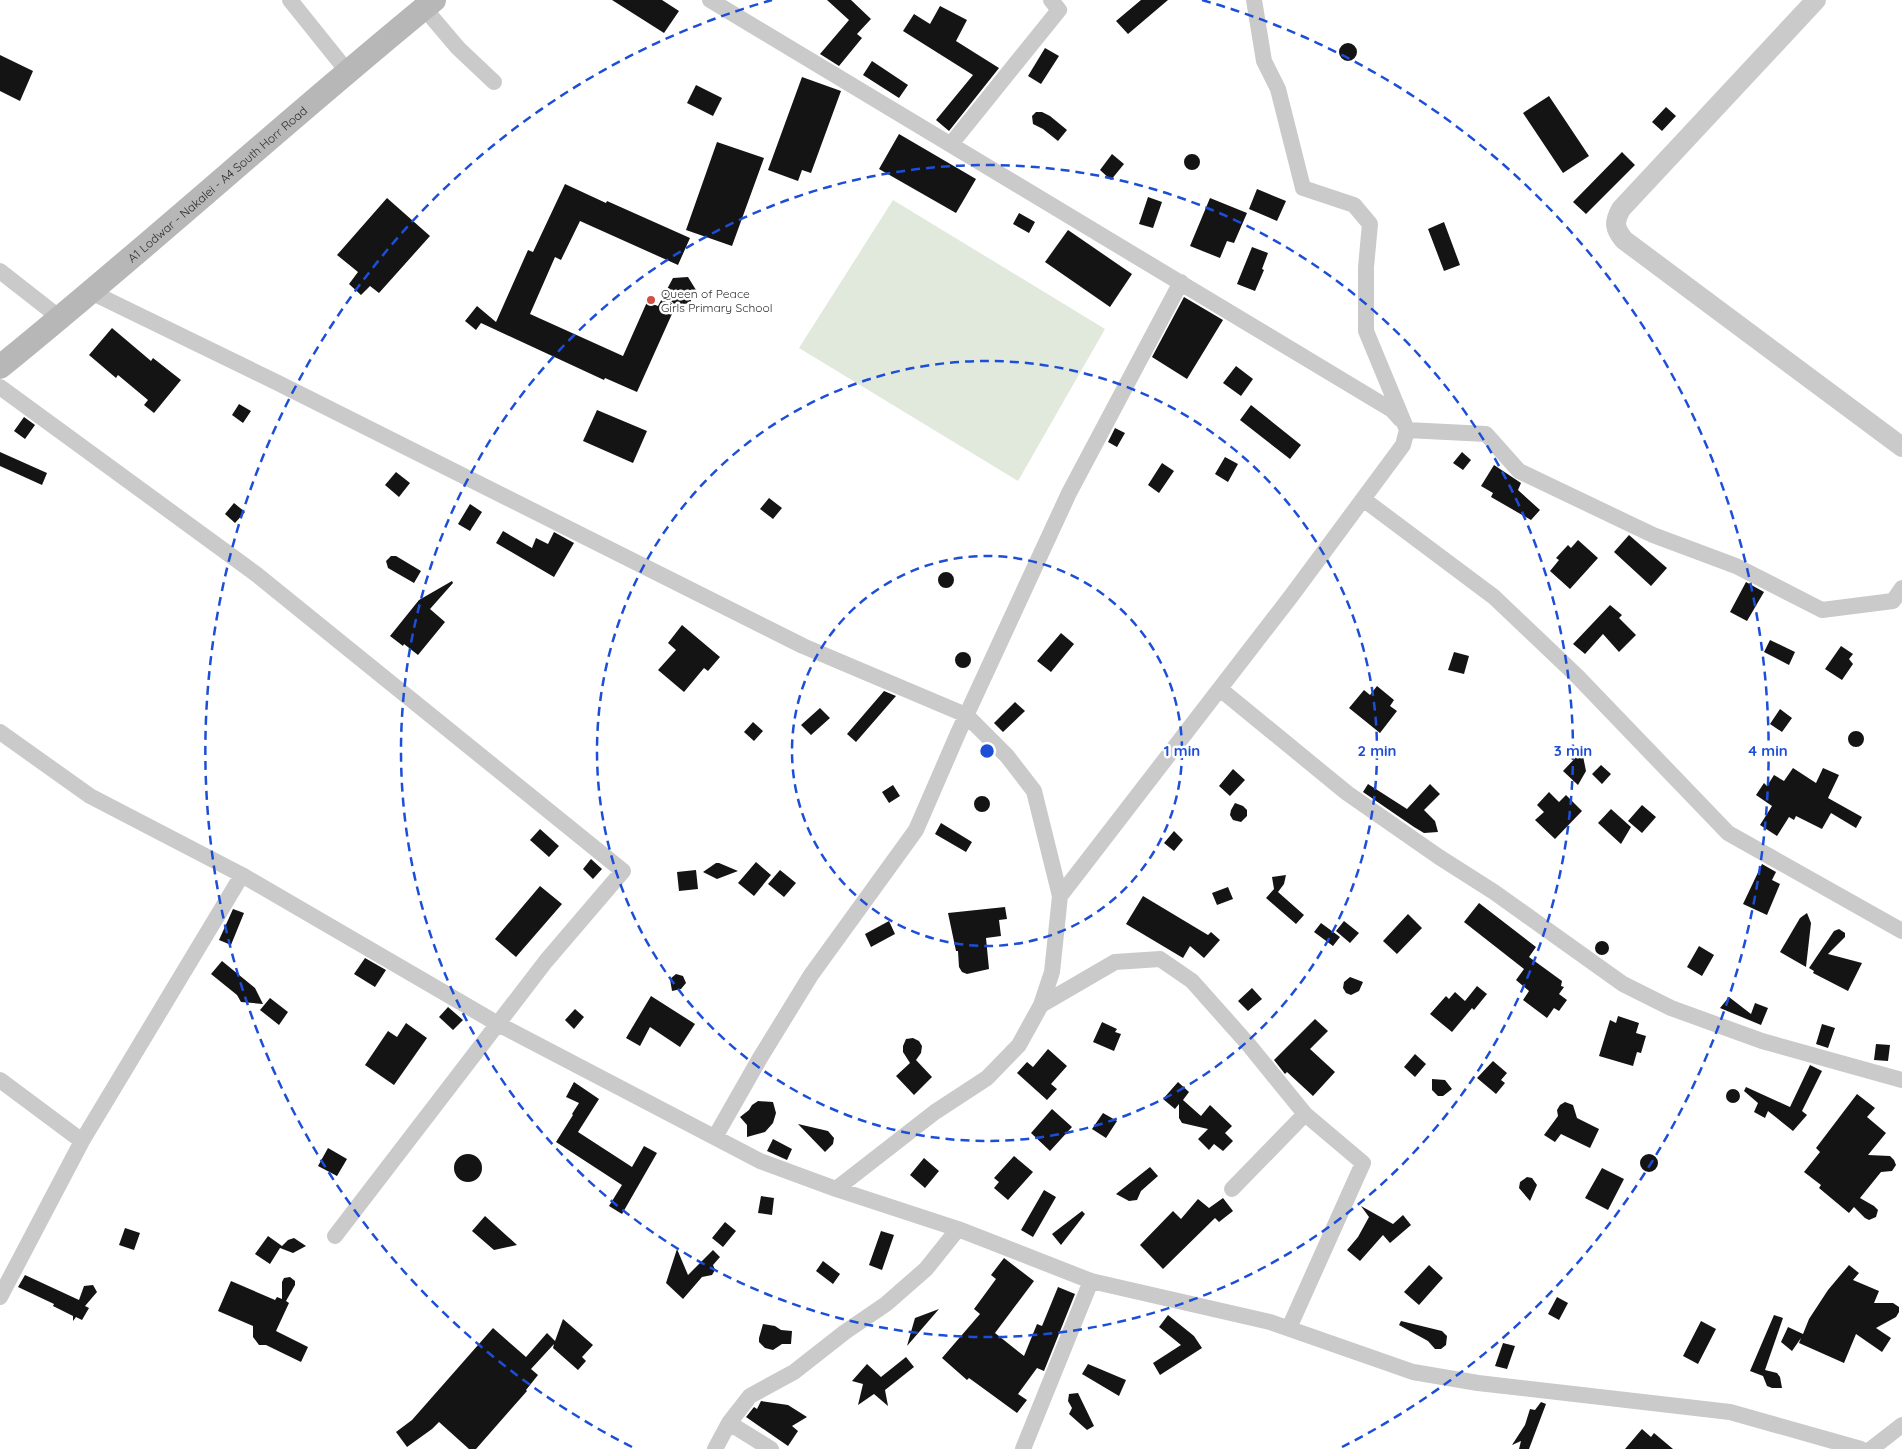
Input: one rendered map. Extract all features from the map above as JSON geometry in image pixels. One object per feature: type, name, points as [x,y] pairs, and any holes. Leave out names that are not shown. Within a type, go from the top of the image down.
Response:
[{"type":"main road","name":"A1 Lodwar - Nakalei - A4 South Horr Road","points":[[0,367],[91,292],[347,71],[429,4]]},
{"type":"street","points":[[290,0],[347,71]]},
{"type":"street","points":[[710,0],[1392,410],[1404,425],[1486,434],[1519,470],[1653,535],[1736,566],[1822,610],[1893,601],[1902,588]]},
{"type":"street","points":[[952,144],[1059,10],[1051,0]]},
{"type":"street","points":[[1060,896],[1220,689],[1403,445],[1404,425],[1366,332],[1366,266],[1370,224],[1354,205],[1304,188],[1278,89],[1264,61],[1254,0]]},
{"type":"street","points":[[1816,0],[1621,209],[1615,221],[1618,233],[1624,240],[1902,447]]},
{"type":"street","points":[[429,4],[458,48],[494,82]]},
{"type":"street","points":[[0,271],[60,318]]},
{"type":"street","points":[[715,1137],[760,1058],[811,975],[916,830],[966,715],[1068,494],[1181,282]]},
{"type":"street","points":[[91,292],[803,646],[966,715],[1007,756],[1034,791],[1060,896],[1052,972],[1041,1005],[1019,1045],[987,1078],[935,1112],[836,1189]]},
{"type":"street","points":[[0,387],[256,574],[623,871],[546,961],[335,1236]]},
{"type":"street","points":[[1363,499],[1494,597],[1576,676],[1728,833],[1902,931]]},
{"type":"street","points":[[1220,689],[1347,793],[1439,857],[1494,892],[1623,984],[1671,1008],[1762,1041],[1902,1080]]},
{"type":"street","points":[[0,732],[90,796],[242,875],[498,1024],[760,1161],[836,1189],[958,1229],[1091,1281],[1270,1322],[1413,1372],[1478,1383],[1730,1412],[1861,1449]]},
{"type":"street","points":[[0,1297],[82,1141],[242,875]]},
{"type":"street","points":[[1041,1005],[1115,962],[1160,959],[1192,981],[1248,1044],[1305,1114],[1363,1162],[1289,1328]]},
{"type":"street","points":[[0,1080],[82,1141]]},
{"type":"street","points":[[1232,1189],[1305,1114]]},
{"type":"street","points":[[715,1449],[729,1423],[750,1396],[794,1372],[845,1332],[886,1304],[926,1269],[958,1229]]},
{"type":"street","points":[[1023,1449],[1091,1281]]},
{"type":"street","points":[[729,1423],[770,1449]]},
{"type":"street","points":[[1871,1449],[1902,1425]]},
{"type":"shaded area","points":[[893,200],[1105,329],[1018,481],[799,348]]},
{"type":"building","points":[[612,0],[662,0],[679,11],[664,33]]},
{"type":"building","points":[[827,0],[851,0],[871,19],[857,34],[862,38],[839,66],[820,54],[849,20]]},
{"type":"building","points":[[1141,0],[1168,0],[1128,34],[1116,21]]},
{"type":"building","points":[[940,6],[967,20],[956,41],[999,68],[949,131],[936,120],[973,75],[903,31],[914,14],[930,24]]},
{"type":"building","points":[[1348,43],[1354,46],[1357,52],[1354,58],[1348,61],[1342,58],[1339,52],[1342,46]]},
{"type":"building","points":[[1045,48],[1059,56],[1041,84],[1028,76]]},
{"type":"building","points":[[0,55],[33,71],[20,101],[0,91]]},
{"type":"building","points":[[872,61],[908,85],[899,98],[863,75]]},
{"type":"building","points":[[802,77],[841,91],[811,173],[802,170],[798,181],[768,170]]},
{"type":"building","points":[[696,85],[722,98],[713,116],[687,103]]},
{"type":"building","points":[[1549,96],[1589,156],[1563,173],[1523,113]]},
{"type":"building","points":[[1666,107],[1676,116],[1662,131],[1652,122]]},
{"type":"building","points":[[1036,112],[1042,112],[1050,116],[1067,130],[1058,141],[1033,124],[1032,116]]},
{"type":"building","points":[[899,134],[976,179],[956,213],[879,169]]},
{"type":"building","points":[[717,142],[764,158],[732,246],[686,230]]},
{"type":"building","points":[[1622,152],[1635,165],[1586,214],[1573,202]]},
{"type":"building","points":[[1112,154],[1124,164],[1111,180],[1100,170]]},
{"type":"building","points":[[1189,154],[1195,154],[1200,159],[1198,168],[1189,170],[1184,165],[1184,159]]},
{"type":"building","points":[[565,184],[690,238],[678,265],[580,221],[561,260],[555,257],[530,314],[623,356],[647,302],[658,306],[673,278],[688,277],[696,290],[690,303],[676,305],[637,392],[605,378],[604,380],[481,323],[476,330],[465,321],[477,306],[496,322],[528,250],[533,252]]},
{"type":"building","points":[[1257,189],[1286,201],[1277,221],[1249,209]]},
{"type":"building","points":[[1148,197],[1162,202],[1153,228],[1139,224]]},
{"type":"building","points":[[387,198],[430,236],[379,293],[370,286],[361,295],[349,284],[358,272],[337,255]]},
{"type":"building","points":[[1210,198],[1247,213],[1234,243],[1227,241],[1220,258],[1190,246]]},
{"type":"building","points":[[1019,213],[1035,222],[1029,233],[1013,224]]},
{"type":"building","points":[[1444,222],[1460,265],[1444,271],[1428,229]]},
{"type":"building","points":[[1068,230],[1132,274],[1110,307],[1045,262]]},
{"type":"building","points":[[1252,247],[1268,253],[1262,269],[1264,270],[1255,291],[1237,284]]},
{"type":"building","points":[[1184,297],[1223,320],[1187,379],[1152,357]]},
{"type":"building","points":[[112,328],[151,361],[153,358],[181,380],[154,413],[144,405],[148,400],[118,375],[116,378],[89,355]]},
{"type":"building","points":[[1236,366],[1253,379],[1241,396],[1223,383]]},
{"type":"building","points":[[239,404],[251,411],[243,423],[232,415]]},
{"type":"building","points":[[1251,405],[1301,445],[1290,459],[1240,420]]},
{"type":"building","points":[[597,410],[647,431],[633,463],[583,441]]},
{"type":"building","points":[[24,417],[35,425],[25,439],[14,431]]},
{"type":"building","points":[[1115,428],[1125,433],[1117,447],[1108,442]]},
{"type":"building","points":[[0,452],[47,473],[42,485],[0,466]]},
{"type":"building","points":[[1462,452],[1471,460],[1463,470],[1453,463]]},
{"type":"building","points":[[1225,457],[1238,464],[1228,482],[1215,474]]},
{"type":"building","points":[[1162,463],[1174,471],[1159,493],[1148,485]]},
{"type":"building","points":[[1494,465],[1521,483],[1518,490],[1540,510],[1531,520],[1491,497],[1493,493],[1481,486]]},
{"type":"building","points":[[396,472],[410,483],[399,497],[385,485]]},
{"type":"building","points":[[769,498],[782,508],[773,519],[760,509]]},
{"type":"building","points":[[234,503],[245,512],[235,523],[225,514]]},
{"type":"building","points":[[470,504],[482,512],[470,531],[458,524]]},
{"type":"building","points":[[503,531],[532,548],[536,538],[548,544],[554,532],[574,543],[554,577],[496,543]]},
{"type":"building","points":[[1629,535],[1667,568],[1651,586],[1614,552]]},
{"type":"building","points":[[1578,540],[1598,558],[1570,589],[1550,571],[1559,560],[1556,558],[1568,545],[1571,548]]},
{"type":"building","points":[[391,556],[396,556],[421,571],[414,583],[388,568],[386,561]]},
{"type":"building","points":[[943,572],[949,572],[954,577],[952,586],[943,588],[938,583],[938,577]]},
{"type":"building","points":[[452,581],[453,583],[430,609],[445,622],[418,655],[390,636],[419,600]]},
{"type":"building","points":[[1746,582],[1764,592],[1747,621],[1730,612]]},
{"type":"building","points":[[1610,605],[1622,615],[1619,618],[1636,635],[1619,652],[1603,634],[1585,654],[1573,644]]},
{"type":"building","points":[[682,625],[720,657],[708,671],[704,668],[684,692],[658,670],[676,650],[668,643]]},
{"type":"building","points":[[1061,633],[1074,644],[1051,672],[1037,661]]},
{"type":"building","points":[[1770,640],[1795,652],[1789,665],[1764,652]]},
{"type":"building","points":[[1841,646],[1853,654],[1849,659],[1853,664],[1842,680],[1825,669]]},
{"type":"building","points":[[960,652],[966,652],[971,657],[969,666],[960,668],[955,663],[955,657]]},
{"type":"building","points":[[1454,652],[1469,656],[1464,674],[1448,670]]},
{"type":"building","points":[[1377,686],[1394,700],[1390,706],[1397,711],[1380,733],[1349,708],[1364,690],[1370,695]]},
{"type":"building","points":[[884,691],[896,696],[856,742],[847,734]]},
{"type":"building","points":[[1015,702],[1025,711],[1003,732],[994,723]]},
{"type":"building","points":[[820,708],[830,718],[811,735],[801,725]]},
{"type":"building","points":[[1780,709],[1792,718],[1782,732],[1770,724]]},
{"type":"building","points":[[753,722],[763,731],[754,741],[744,732]]},
{"type":"building","points":[[1853,731],[1859,731],[1864,736],[1862,745],[1853,747],[1848,742],[1848,736]]},
{"type":"building","points":[[1582,751],[1586,771],[1578,785],[1563,771]]},
{"type":"building","points":[[1601,765],[1611,774],[1602,784],[1592,774]]},
{"type":"building","points":[[1793,768],[1816,783],[1823,768],[1839,775],[1828,798],[1862,817],[1856,828],[1831,813],[1822,829],[1796,816],[1794,820],[1789,817],[1777,836],[1760,825],[1772,806],[1756,795],[1764,783],[1767,786],[1774,775],[1784,781]]},
{"type":"building","points":[[1233,769],[1245,780],[1230,796],[1219,786]]},
{"type":"building","points":[[1368,784],[1407,809],[1430,784],[1440,794],[1424,810],[1435,821],[1438,832],[1424,833],[1414,827],[1363,792]]},
{"type":"building","points":[[893,785],[900,796],[889,803],[882,792]]},
{"type":"building","points":[[1549,792],[1559,802],[1566,795],[1582,811],[1555,839],[1535,820],[1544,812],[1537,805]]},
{"type":"building","points":[[979,796],[985,796],[990,801],[988,810],[979,812],[974,807],[974,801]]},
{"type":"building","points":[[1235,803],[1247,810],[1247,816],[1241,822],[1233,820],[1230,815]]},
{"type":"building","points":[[1642,805],[1656,817],[1642,833],[1628,821]]},
{"type":"building","points":[[1611,809],[1631,827],[1621,844],[1598,823]]},
{"type":"building","points":[[941,823],[972,842],[966,852],[935,834]]},
{"type":"building","points":[[540,829],[559,846],[549,857],[530,840]]},
{"type":"building","points":[[1174,831],[1183,840],[1174,851],[1164,843]]},
{"type":"building","points":[[591,859],[602,869],[593,879],[583,869]]},
{"type":"building","points":[[756,862],[771,875],[754,896],[738,883]]},
{"type":"building","points":[[716,863],[738,871],[717,879],[703,872]]},
{"type":"building","points":[[1762,864],[1776,872],[1772,880],[1780,884],[1767,915],[1743,904]]},
{"type":"building","points":[[696,870],[698,889],[679,891],[677,872]]},
{"type":"building","points":[[780,870],[796,883],[784,897],[768,884]]},
{"type":"building","points":[[1286,875],[1284,884],[1278,892],[1304,915],[1296,924],[1266,898],[1274,889],[1272,877]]},
{"type":"building","points":[[540,886],[562,904],[516,957],[495,939]]},
{"type":"building","points":[[1228,887],[1233,899],[1217,905],[1212,893]]},
{"type":"building","points":[[1143,896],[1208,935],[1211,932],[1220,940],[1204,958],[1190,946],[1183,958],[1126,924]]},
{"type":"building","points":[[1479,903],[1536,947],[1529,957],[1562,981],[1561,986],[1564,987],[1559,994],[1567,1000],[1559,1011],[1554,1008],[1547,1018],[1523,1000],[1529,991],[1516,980],[1524,969],[1464,922]]},
{"type":"building","points":[[1005,907],[1007,919],[999,920],[1001,936],[986,938],[989,969],[967,974],[962,972],[959,967],[958,951],[956,951],[948,913]]},
{"type":"building","points":[[233,909],[244,913],[231,945],[219,940]]},
{"type":"building","points":[[1807,913],[1811,923],[1806,967],[1780,952],[1800,918]]},
{"type":"building","points":[[1408,914],[1422,928],[1397,954],[1383,941]]},
{"type":"building","points":[[889,921],[895,934],[871,947],[865,934]]},
{"type":"building","points":[[1344,921],[1359,933],[1350,943],[1336,931]]},
{"type":"building","points":[[1321,923],[1340,937],[1333,946],[1314,932]]},
{"type":"building","points":[[1839,929],[1845,933],[1845,937],[1828,954],[1862,963],[1848,991],[1813,973],[1814,971],[1809,968],[1834,931]]},
{"type":"building","points":[[1602,941],[1607,943],[1609,948],[1607,953],[1602,955],[1597,953],[1595,948],[1597,943]]},
{"type":"building","points":[[1699,946],[1714,955],[1702,976],[1687,967]]},
{"type":"building","points":[[365,958],[386,970],[375,987],[354,974]]},
{"type":"building","points":[[222,961],[255,988],[263,1004],[241,1002],[237,995],[211,974]]},
{"type":"building","points":[[676,974],[683,976],[686,983],[681,989],[672,991],[670,979]]},
{"type":"building","points":[[1350,977],[1363,982],[1359,991],[1351,995],[1346,993],[1343,988],[1344,982]]},
{"type":"building","points":[[1477,986],[1487,994],[1474,1010],[1472,1008],[1452,1032],[1430,1014],[1446,996],[1449,999],[1455,992],[1465,1001]]},
{"type":"building","points":[[1252,988],[1262,999],[1248,1011],[1238,1001]]},
{"type":"building","points":[[651,996],[695,1024],[680,1047],[650,1027],[640,1046],[626,1038]]},
{"type":"building","points":[[1729,997],[1751,1014],[1755,1003],[1768,1008],[1761,1025],[1720,1008]]},
{"type":"building","points":[[270,998],[288,1012],[279,1025],[260,1010]]},
{"type":"building","points":[[448,1007],[463,1020],[453,1030],[439,1017]]},
{"type":"building","points":[[575,1009],[584,1017],[574,1029],[565,1020]]},
{"type":"building","points":[[1618,1016],[1639,1023],[1636,1033],[1646,1036],[1641,1053],[1637,1052],[1633,1066],[1599,1056],[1610,1020],[1616,1023]]},
{"type":"building","points":[[1315,1019],[1328,1031],[1310,1049],[1335,1072],[1313,1096],[1287,1072],[1285,1074],[1274,1060]]},
{"type":"building","points":[[1102,1022],[1117,1029],[1115,1032],[1121,1034],[1114,1051],[1093,1042]]},
{"type":"building","points":[[406,1023],[427,1038],[394,1085],[365,1065],[388,1031],[397,1037]]},
{"type":"building","points":[[1822,1024],[1835,1028],[1828,1048],[1816,1044]]},
{"type":"building","points":[[913,1038],[919,1041],[922,1046],[921,1053],[916,1060],[932,1077],[914,1095],[896,1076],[910,1063],[903,1052],[903,1046],[906,1039]]},
{"type":"building","points":[[1876,1044],[1890,1045],[1888,1061],[1874,1060]]},
{"type":"building","points":[[1048,1049],[1067,1066],[1051,1084],[1057,1089],[1047,1100],[1017,1073],[1027,1062],[1033,1067]]},
{"type":"building","points":[[1415,1054],[1426,1064],[1415,1077],[1404,1067]]},
{"type":"building","points":[[1493,1061],[1507,1073],[1501,1080],[1505,1083],[1496,1094],[1477,1078]]},
{"type":"building","points":[[1810,1065],[1822,1071],[1802,1111],[1807,1115],[1793,1131],[1768,1111],[1765,1118],[1754,1112],[1758,1103],[1744,1091],[1746,1087],[1790,1107]]},
{"type":"building","points":[[1432,1079],[1445,1080],[1452,1089],[1443,1096],[1438,1096],[1432,1090]]},
{"type":"building","points":[[574,1082],[599,1099],[578,1132],[632,1167],[644,1146],[657,1153],[622,1214],[609,1206],[622,1185],[556,1142],[579,1103],[566,1097]]},
{"type":"building","points":[[1178,1082],[1189,1092],[1183,1100],[1201,1116],[1210,1105],[1232,1126],[1225,1133],[1233,1141],[1223,1151],[1214,1144],[1209,1150],[1198,1139],[1208,1129],[1182,1123],[1179,1118],[1179,1104],[1175,1109],[1163,1099]]},
{"type":"building","points":[[1733,1089],[1738,1091],[1740,1096],[1738,1101],[1733,1103],[1728,1101],[1726,1096],[1728,1091]]},
{"type":"building","points":[[1857,1094],[1875,1108],[1867,1117],[1886,1133],[1868,1155],[1890,1156],[1896,1165],[1892,1171],[1881,1172],[1860,1198],[1878,1210],[1876,1217],[1869,1220],[1854,1207],[1849,1213],[1819,1188],[1821,1185],[1804,1172],[1820,1152],[1816,1148]]},
{"type":"building","points":[[758,1101],[773,1102],[776,1113],[773,1123],[765,1132],[747,1137],[747,1125],[740,1117]]},
{"type":"building","points":[[1565,1102],[1573,1105],[1577,1118],[1599,1129],[1590,1148],[1561,1134],[1555,1142],[1544,1135],[1558,1116],[1557,1110],[1560,1105]]},
{"type":"building","points":[[1052,1109],[1072,1127],[1050,1151],[1031,1133]]},
{"type":"building","points":[[1103,1113],[1117,1121],[1106,1138],[1092,1129]]},
{"type":"building","points":[[798,1124],[828,1131],[834,1138],[833,1144],[825,1152]]},
{"type":"building","points":[[773,1139],[792,1149],[787,1160],[767,1151]]},
{"type":"building","points":[[328,1148],[347,1159],[337,1176],[318,1166]]},
{"type":"building","points":[[468,1154],[478,1158],[482,1168],[478,1178],[468,1182],[458,1178],[454,1168],[458,1158]]},
{"type":"building","points":[[1649,1154],[1655,1157],[1658,1163],[1655,1169],[1649,1172],[1643,1169],[1640,1163],[1643,1157]]},
{"type":"building","points":[[1014,1156],[1033,1172],[1008,1200],[994,1188],[999,1182],[994,1178]]},
{"type":"building","points":[[924,1158],[939,1171],[925,1188],[910,1175]]},
{"type":"building","points":[[1150,1167],[1158,1176],[1141,1191],[1137,1200],[1129,1201],[1116,1194]]},
{"type":"building","points":[[1602,1168],[1624,1179],[1608,1210],[1585,1198]]},
{"type":"building","points":[[1527,1177],[1532,1178],[1537,1185],[1530,1201],[1519,1188],[1520,1182]]},
{"type":"building","points":[[1044,1190],[1056,1197],[1033,1237],[1021,1230]]},
{"type":"building","points":[[761,1196],[774,1198],[772,1215],[758,1213]]},
{"type":"building","points":[[1223,1198],[1233,1211],[1219,1222],[1215,1218],[1163,1269],[1140,1245],[1173,1211],[1181,1219],[1198,1199],[1209,1208]]},
{"type":"building","points":[[1361,1206],[1393,1224],[1403,1215],[1411,1225],[1390,1243],[1383,1235],[1360,1261],[1347,1250],[1358,1237],[1369,1217]]},
{"type":"building","points":[[1082,1211],[1085,1214],[1061,1245],[1052,1234]]},
{"type":"building","points":[[485,1216],[517,1245],[494,1250],[472,1231]]},
{"type":"building","points":[[725,1222],[736,1231],[723,1247],[712,1238]]},
{"type":"building","points":[[125,1228],[140,1233],[134,1250],[119,1245]]},
{"type":"building","points":[[881,1231],[894,1235],[882,1270],[869,1265]]},
{"type":"building","points":[[268,1236],[282,1246],[288,1240],[294,1238],[306,1246],[293,1253],[280,1248],[270,1264],[255,1254]]},
{"type":"building","points":[[677,1249],[688,1275],[713,1250],[720,1257],[713,1265],[715,1270],[712,1275],[702,1277],[683,1299],[666,1283]]},
{"type":"building","points":[[1004,1258],[1034,1281],[995,1333],[1024,1356],[1037,1324],[1042,1326],[1058,1287],[1075,1294],[1044,1371],[1037,1368],[1018,1394],[1027,1400],[1017,1413],[969,1378],[967,1380],[942,1358],[980,1314],[974,1309],[996,1279],[991,1275]]},
{"type":"building","points":[[823,1261],[840,1274],[833,1284],[816,1271]]},
{"type":"building","points":[[1429,1265],[1443,1278],[1419,1305],[1404,1292]]},
{"type":"building","points":[[1849,1265],[1859,1273],[1853,1280],[1879,1291],[1874,1303],[1893,1303],[1899,1307],[1896,1317],[1876,1328],[1891,1338],[1882,1352],[1856,1334],[1844,1363],[1799,1343],[1801,1338],[1792,1351],[1781,1342],[1788,1327],[1803,1334],[1809,1319],[1828,1290]]},
{"type":"building","points":[[25,1275],[79,1300],[84,1286],[93,1285],[97,1292],[85,1306],[89,1308],[82,1320],[76,1317],[73,1321],[73,1316],[53,1306],[54,1304],[18,1287]]},
{"type":"building","points":[[290,1277],[295,1281],[295,1285],[286,1301],[289,1303],[276,1331],[308,1347],[301,1362],[266,1345],[259,1345],[253,1337],[253,1326],[218,1311],[231,1281],[275,1300],[277,1297],[282,1299],[282,1282],[284,1278]]},
{"type":"building","points":[[1557,1297],[1568,1303],[1559,1320],[1548,1314]]},
{"type":"building","points":[[939,1309],[907,1346],[915,1318]]},
{"type":"building","points":[[1168,1315],[1194,1336],[1202,1348],[1160,1375],[1153,1363],[1181,1345],[1159,1327]]},
{"type":"building","points":[[1774,1315],[1783,1318],[1765,1370],[1777,1373],[1780,1377],[1782,1388],[1767,1386],[1763,1376],[1750,1371]]},
{"type":"building","points":[[563,1319],[593,1345],[582,1357],[586,1361],[578,1370],[553,1348],[554,1344],[531,1369],[538,1375],[527,1391],[476,1449],[469,1449],[439,1422],[407,1447],[396,1432],[412,1420],[493,1328],[526,1357],[547,1333],[555,1341]]},
{"type":"building","points":[[1401,1321],[1442,1331],[1447,1336],[1446,1345],[1441,1349],[1435,1349],[1428,1341],[1399,1325]]},
{"type":"building","points":[[1701,1321],[1716,1329],[1698,1364],[1683,1356]]},
{"type":"building","points":[[763,1324],[775,1326],[781,1330],[792,1331],[791,1344],[782,1344],[773,1350],[765,1348],[759,1342]]},
{"type":"building","points":[[1503,1343],[1515,1346],[1507,1369],[1495,1366]]},
{"type":"building","points":[[906,1357],[914,1367],[885,1390],[888,1406],[874,1394],[858,1405],[863,1384],[852,1381],[867,1364],[881,1377]]},
{"type":"building","points":[[1088,1364],[1126,1380],[1119,1396],[1082,1374]]},
{"type":"building","points":[[1078,1393],[1094,1426],[1087,1430],[1069,1414],[1072,1408],[1068,1401],[1069,1394]]},
{"type":"building","points":[[761,1401],[788,1405],[807,1417],[792,1426],[798,1431],[788,1446],[746,1417],[754,1407],[757,1409]]},
{"type":"building","points":[[1541,1402],[1546,1404],[1529,1449],[1519,1449],[1521,1441],[1512,1445],[1525,1425],[1530,1409],[1535,1410]]},
{"type":"building","points":[[1642,1429],[1651,1437],[1654,1433],[1673,1449],[1625,1449]]},
{"type":"place","name":"Queen of Peace Girls Primary School","points":[[651,300]]}]
